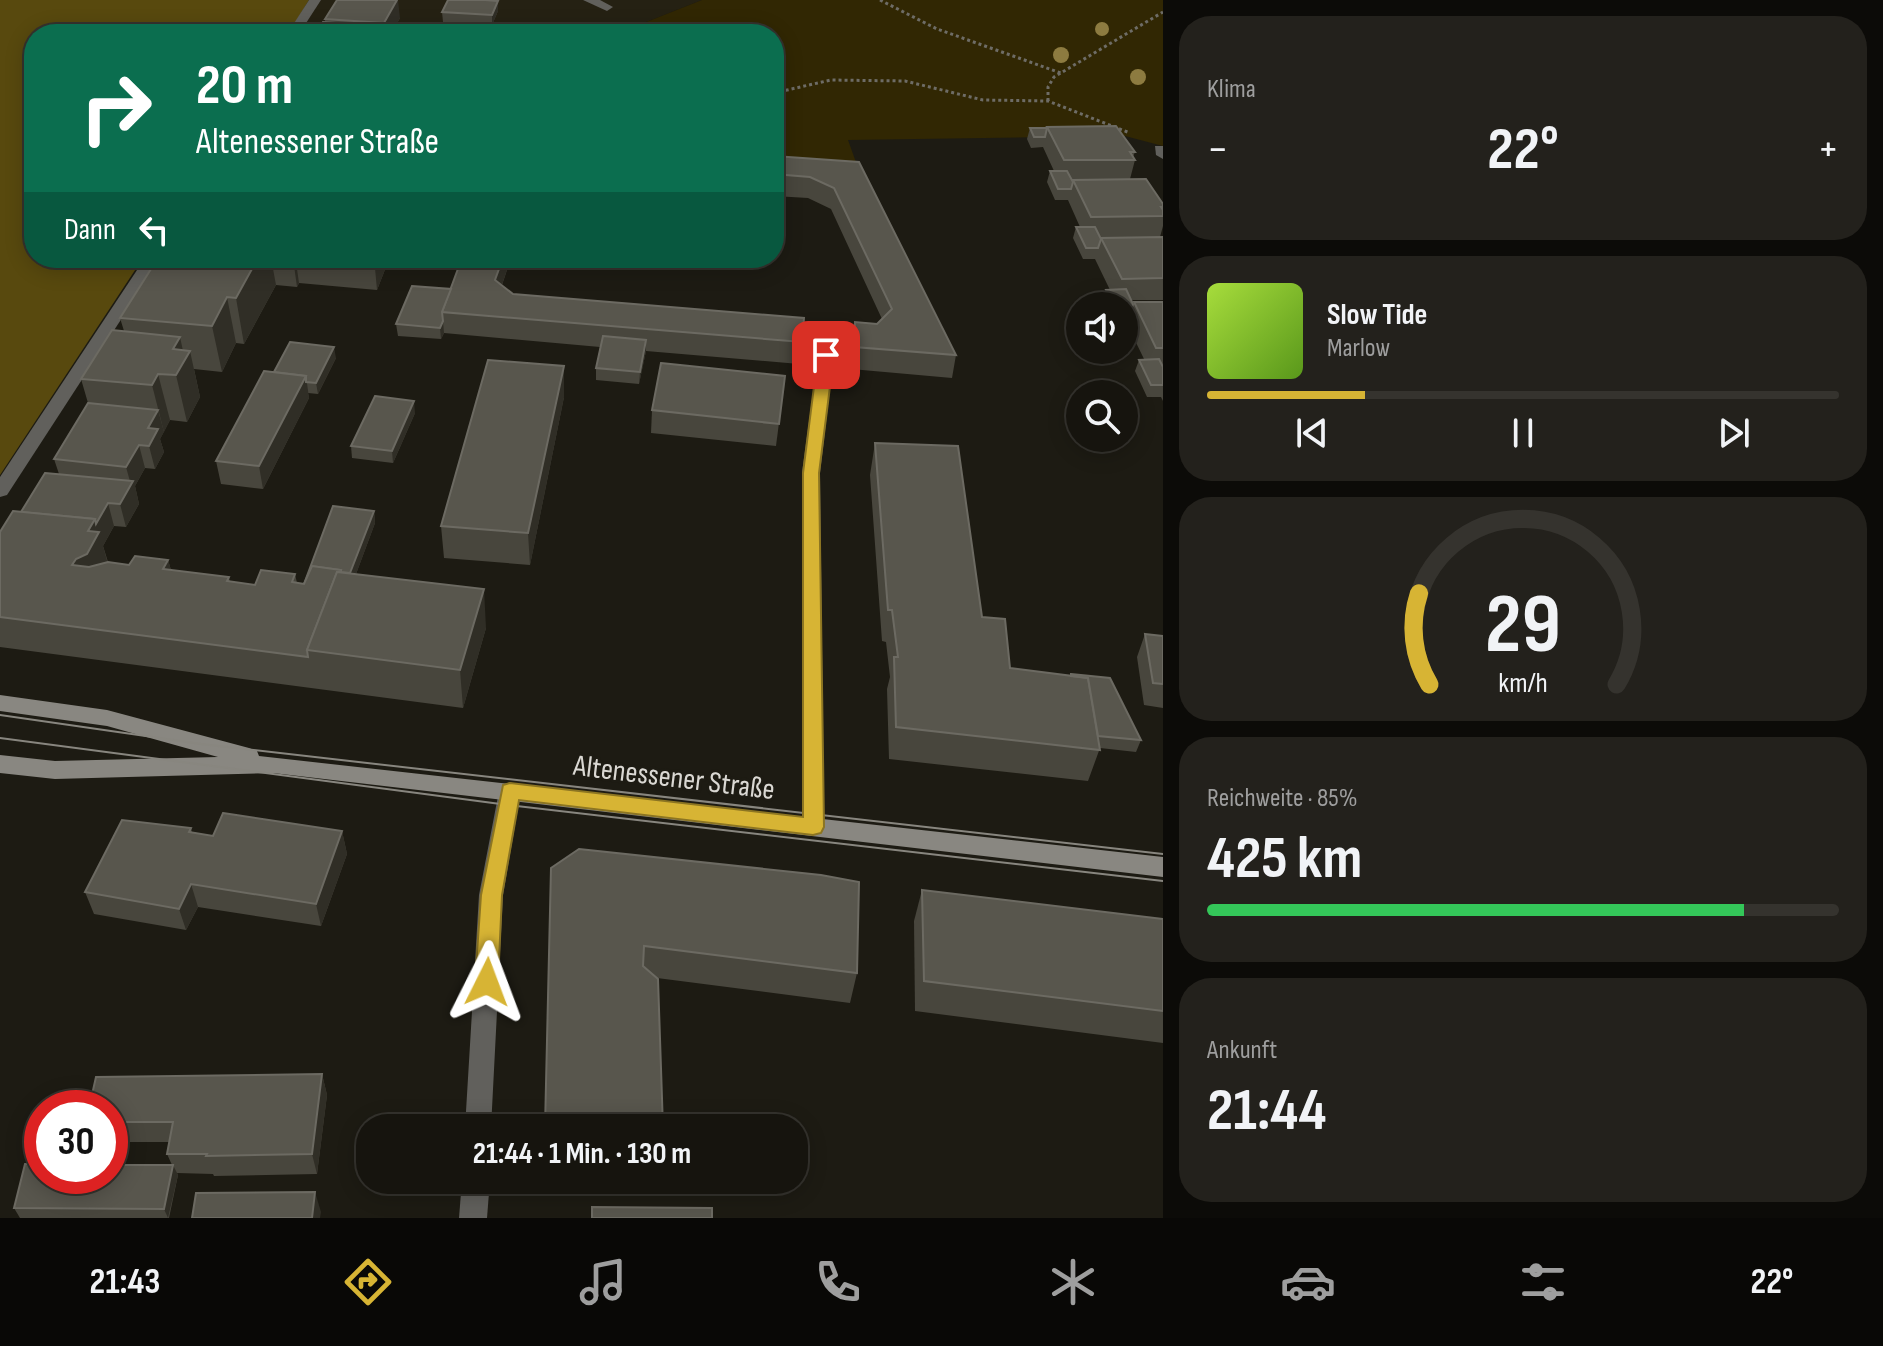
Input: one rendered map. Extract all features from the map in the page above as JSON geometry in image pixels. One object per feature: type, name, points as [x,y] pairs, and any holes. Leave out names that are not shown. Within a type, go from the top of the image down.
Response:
[{"type":"main road","name":"Altenessener Straße","points":[[0,703],[107,718],[273,764]]},
{"type":"main road","name":"Altenessener Straße","points":[[0,764],[55,770],[273,764],[1163,867]]},
{"type":"street","points":[[299,24],[315,0]]},
{"type":"street","points":[[589,0],[607,7]]},
{"type":"street","points":[[0,491],[146,268]]},
{"type":"street","points":[[813,827],[811,473],[826,355]]},
{"type":"street","points":[[479,1114],[491,895],[510,791]]},
{"type":"street","points":[[473,1218],[475,1194]]},
{"type":"path","points":[[880,0],[937,29],[1061,73]]},
{"type":"path","points":[[1048,101],[1050,82],[1061,73],[1163,12]]},
{"type":"path","points":[[784,91],[831,80],[883,79],[992,101],[1048,101],[1124,130],[1161,152]]},
{"type":"shaded area","points":[[0,0],[309,0],[294,24],[24,24],[24,268],[136,268],[0,475]]},
{"type":"shaded area","points":[[321,0],[702,0],[641,24],[305,24]]},
{"type":"shaded area","points":[[702,0],[1163,0],[1163,146],[1125,136],[848,140],[862,179],[784,173],[784,24],[641,24]]},
{"type":"building","points":[[337,0],[397,0],[384,23],[325,19]]},
{"type":"building","points":[[448,0],[498,1],[492,15],[442,12]]},
{"type":"building","points":[[1116,126],[1135,152],[1130,152],[1135,160],[1064,160],[1047,127]]},
{"type":"building","points":[[1030,128],[1047,128],[1045,137],[1034,137]]},
{"type":"building","points":[[784,157],[859,162],[956,355],[854,347],[855,322],[877,324],[892,309],[834,188],[810,177],[784,175]]},
{"type":"building","points":[[1050,171],[1067,171],[1073,182],[1071,189],[1058,189]]},
{"type":"building","points":[[1146,179],[1163,204],[1163,216],[1091,217],[1073,180]]},
{"type":"building","points":[[1076,227],[1095,227],[1101,239],[1098,248],[1086,248]]},
{"type":"building","points":[[1163,237],[1163,278],[1122,279],[1101,238]]},
{"type":"building","points":[[152,268],[252,268],[236,298],[227,297],[212,326],[120,318]]},
{"type":"building","points":[[458,268],[499,268],[495,280],[513,294],[804,318],[802,342],[442,312]]},
{"type":"building","points":[[412,286],[451,289],[442,312],[440,328],[396,324]]},
{"type":"building","points":[[1126,289],[1127,292],[1107,292]]},
{"type":"building","points":[[1138,302],[1163,302],[1163,348],[1156,348],[1138,310]]},
{"type":"building","points":[[112,330],[180,337],[173,349],[190,351],[176,375],[158,374],[152,385],[81,379]]},
{"type":"building","points":[[603,336],[646,340],[640,372],[596,368]]},
{"type":"building","points":[[290,342],[334,347],[316,383],[306,382],[306,376],[274,372]]},
{"type":"building","points":[[1159,359],[1163,367],[1163,385],[1151,385],[1139,360]]},
{"type":"building","points":[[488,360],[564,366],[528,533],[441,526]]},
{"type":"building","points":[[661,363],[785,376],[779,424],[652,410]]},
{"type":"building","points":[[264,371],[306,376],[259,466],[216,461]]},
{"type":"building","points":[[375,396],[414,401],[392,451],[351,446]]},
{"type":"building","points":[[88,403],[158,410],[148,428],[158,429],[149,446],[139,445],[126,467],[54,459]]},
{"type":"building","points":[[875,443],[958,446],[982,617],[1005,619],[1010,668],[1088,678],[1100,750],[896,727],[894,657],[898,657],[892,610],[888,610]]},
{"type":"building","points":[[45,473],[133,481],[120,504],[108,503],[96,524],[95,519],[21,512]]},
{"type":"building","points":[[333,506],[374,511],[350,573],[312,566],[304,584]]},
{"type":"building","points":[[13,511],[95,519],[88,531],[99,532],[87,554],[76,559],[72,565],[89,567],[108,562],[129,565],[135,556],[168,560],[163,569],[229,577],[227,581],[255,585],[261,570],[295,574],[292,582],[304,584],[312,566],[341,570],[337,572],[307,650],[308,657],[0,617],[0,532]]},
{"type":"building","points":[[337,572],[484,589],[460,670],[307,650]]},
{"type":"building","points":[[1145,634],[1163,636],[1163,684],[1153,683]]},
{"type":"building","points":[[1071,674],[1110,678],[1141,740],[1098,736],[1088,678]]},
{"type":"building","points":[[223,813],[342,831],[316,904],[191,884],[179,909],[85,892],[122,820],[191,828],[189,832],[213,836]]},
{"type":"building","points":[[579,849],[821,875],[859,882],[857,973],[644,946],[643,966],[658,979],[663,1114],[545,1114],[551,868]]},
{"type":"building","points":[[922,890],[1163,919],[1163,1011],[924,981]]},
{"type":"building","points":[[322,1074],[312,1154],[167,1154],[173,1122],[128,1122],[128,1090],[93,1090],[96,1077]]},
{"type":"building","points":[[128,1165],[173,1165],[164,1209],[14,1208],[24,1168],[24,1194],[128,1194]]},
{"type":"building","points":[[315,1192],[312,1218],[192,1218],[196,1193]]},
{"type":"building","points":[[592,1207],[712,1208],[712,1218],[592,1218]]},
{"type":"tram line","points":[[0,715],[201,744],[1163,854]]},
{"type":"tram line","points":[[0,738],[508,805],[1163,881]]},
{"type":"route","points":[[487,982],[491,895],[510,791],[813,827],[811,473],[826,355]]}]
